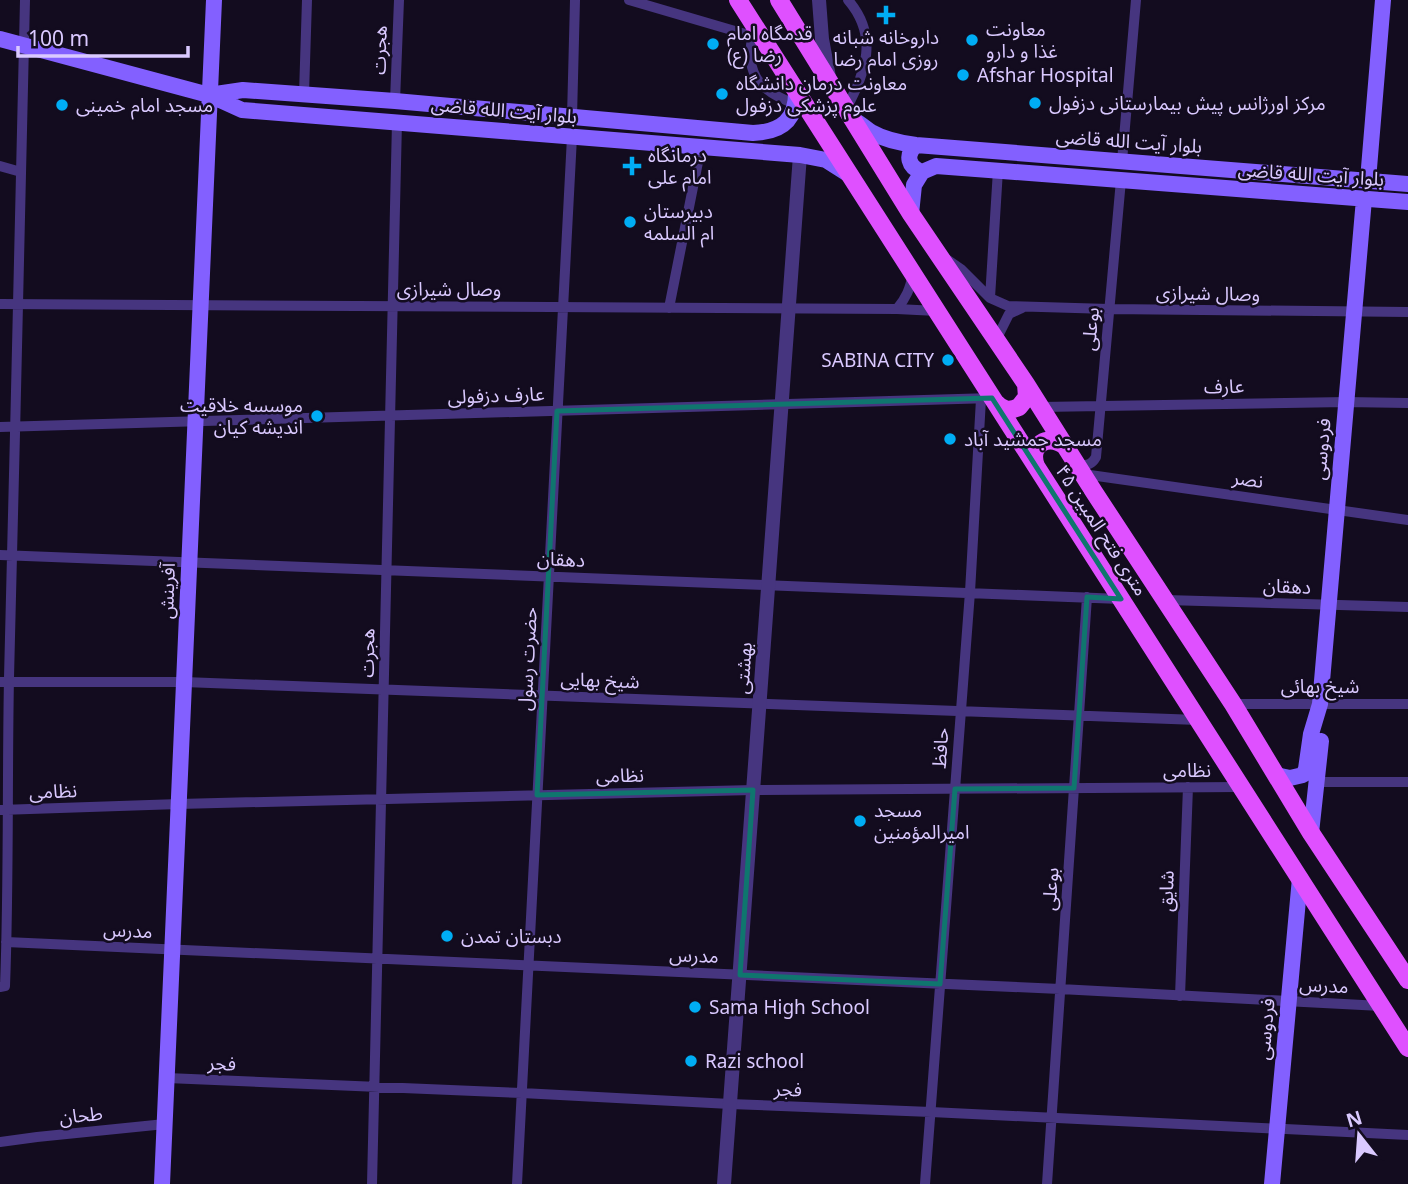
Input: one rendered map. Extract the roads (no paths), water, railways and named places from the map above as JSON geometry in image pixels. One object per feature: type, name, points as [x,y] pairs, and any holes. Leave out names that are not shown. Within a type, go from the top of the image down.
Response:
[{"type":"main road","name":"آفرینش","points":[[162,1184],[214,0]]},
{"type":"main road","name":"۴۵ متری فتح المبین","points":[[738,0],[754,32],[913,274],[989,400],[1036,466],[1408,1048]]},
{"type":"main road","name":"۴۵ متری فتح المبین","points":[[779,0],[911,214],[1041,407],[1408,981]]},
{"type":"main road","points":[[1368,180],[1383,0]]},
{"type":"main road","name":"بلوار آیت الله قاضی","points":[[0,39],[209,95],[242,110],[800,155],[825,160],[850,176]]},
{"type":"main road","name":"بلوار آیت الله قاضی","points":[[209,95],[243,89],[766,132],[784,124],[790,117],[796,97]]},
{"type":"main road","name":"بلوار آیت‌ الله قاضی","points":[[849,114],[872,132],[899,143],[1408,184]]},
{"type":"main road","points":[[572,117],[572,137]]},
{"type":"main road","points":[[911,214],[914,185],[922,172],[910,164],[908,157],[910,150],[916,145]]},
{"type":"main road","name":"بلوار آیت ‌الله قاضی","points":[[922,172],[936,166],[1408,202]]},
{"type":"main road","points":[[1180,185],[1181,166]]},
{"type":"main road","name":"فردوسی","points":[[1320,704],[1364,199]]},
{"type":"main road","points":[[989,400],[1006,410],[1019,407],[1027,397],[1026,384]]},
{"type":"main road","points":[[1036,466],[1033,460],[1034,452],[1044,441],[1059,441],[1065,446]]},
{"type":"main road","points":[[1276,775],[1290,778],[1303,775],[1320,704]]},
{"type":"main road","points":[[1311,833],[1318,782],[1322,723],[1320,704]]},
{"type":"main road","name":"فردوسی","points":[[1272,1184],[1300,878]]},
{"type":"street","points":[[2,986],[6,942],[6,555],[19,304],[25,0]]},
{"type":"street","points":[[304,94],[307,0]]},
{"type":"street","name":"هجرت","points":[[395,101],[399,0]]},
{"type":"street","points":[[572,117],[575,0]]},
{"type":"street","points":[[629,0],[754,32],[750,52],[752,67],[760,84],[780,99],[796,97]]},
{"type":"street","points":[[820,0],[822,39],[829,82]]},
{"type":"street","points":[[848,0],[864,29],[867,49],[861,79],[849,114]]},
{"type":"street","points":[[1122,161],[1136,0]]},
{"type":"street","name":"هجرت","points":[[372,1184],[397,122]]},
{"type":"street","name":"حضرت رسول","points":[[517,1184],[572,137]]},
{"type":"street","points":[[670,308],[701,147]]},
{"type":"street","name":"بهشتی","points":[[724,1184],[800,155]]},
{"type":"street","points":[[0,166],[22,172]]},
{"type":"street","points":[[990,298],[998,170]]},
{"type":"street","name":"بوعلی","points":[[1080,469],[1093,463],[1096,457],[1121,180]]},
{"type":"street","points":[[938,254],[961,269],[990,298]]},
{"type":"street","points":[[897,309],[911,287],[913,274]]},
{"type":"street","name":"وصال شیرازی","points":[[990,298],[1008,306],[1025,307],[1408,312]]},
{"type":"street","name":"وصال شیرازی","points":[[0,304],[897,309],[937,312]]},
{"type":"street","points":[[996,340],[1009,314],[1025,307]]},
{"type":"street","name":"عارف دزفولی","points":[[0,427],[989,400]]},
{"type":"street","name":"حافظ","points":[[925,1184],[960,710],[989,400]]},
{"type":"street","name":"عارف","points":[[1041,407],[1408,403]]},
{"type":"street","name":"نصر","points":[[1080,469],[1408,520]]},
{"type":"street","name":"دهقان","points":[[6,555],[1121,599]]},
{"type":"street","name":"بوعلی","points":[[1047,1184],[1087,597]]},
{"type":"street","name":"دهقان","points":[[1166,600],[1408,607]]},
{"type":"street","name":"شیخ بهایی","points":[[4,682],[184,682],[1198,720]]},
{"type":"street","name":"شیخ بهائی","points":[[1233,704],[1408,704]]},
{"type":"street","points":[[1318,782],[1408,782]]},
{"type":"street","name":"شایق","points":[[1180,996],[1188,787]]},
{"type":"street","name":"نظامی","points":[[4,810],[753,790],[1241,787]]},
{"type":"street","name":"مدرس","points":[[6,942],[1381,1006]]},
{"type":"street","name":"فجر","points":[[167,1078],[1408,1135]]},
{"type":"street","name":"طحان","points":[[0,1142],[165,1124]]},
{"type":"place","name":"داروخانه شبانه روزی امام رضا","points":[[886,15]]},
{"type":"place","name":"معاونت غذا و دارو","points":[[972,40]]},
{"type":"place","name":"قدمگاه امام رضا (ع)","points":[[713,44]]},
{"type":"place","name":"Afshar Hospital","points":[[963,75]]},
{"type":"place","name":"معاونت درمان دانشگاه علوم پزشکی دزفول","points":[[722,94]]},
{"type":"place","name":"مرکز اورژانس پیش بیمارستانی دزفول","points":[[1035,103]]},
{"type":"place","name":"مسجد امام خمینی","points":[[62,105]]},
{"type":"place","name":"درمانگاه امام علی","points":[[632,166]]},
{"type":"place","name":"دبیرستان ام السلمه","points":[[630,222]]},
{"type":"place","name":"SABINA CITY","points":[[948,360]]},
{"type":"place","name":"موسسه خلاقیت اندیشه کیان","points":[[317,416]]},
{"type":"place","name":"مسجد جمشید آباد","points":[[950,439]]},
{"type":"place","name":"مسجد امیرالمؤمنین","points":[[860,821]]},
{"type":"place","name":"دبستان تمدن","points":[[447,936]]},
{"type":"place","name":"Sama High School","points":[[695,1007]]},
{"type":"place","name":"Razi school","points":[[691,1061]]}]
